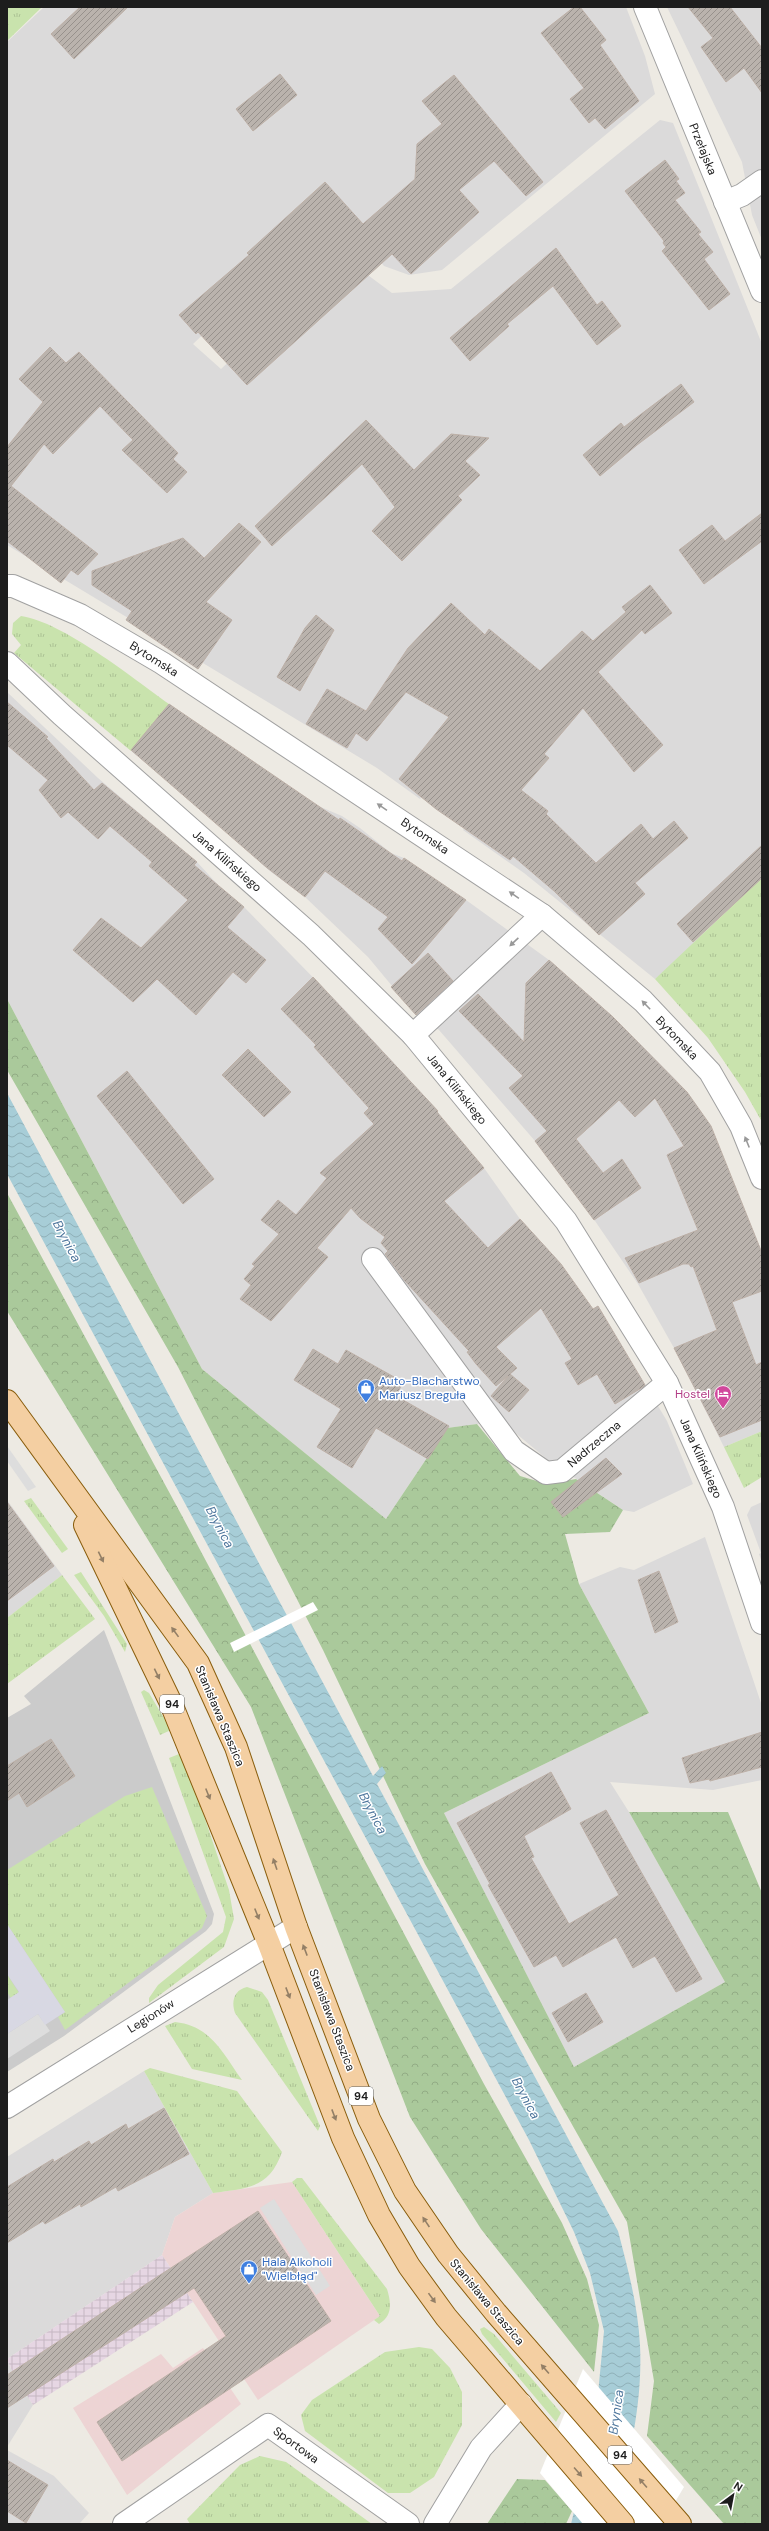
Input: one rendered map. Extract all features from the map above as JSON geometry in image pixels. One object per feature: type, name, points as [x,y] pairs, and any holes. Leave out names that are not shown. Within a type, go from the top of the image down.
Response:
[{"type":"main road","name":"Stanisława Staszica","points":[[7,1401],[60,1471],[198,1663],[236,1747],[296,1927],[369,2119],[405,2191],[448,2254],[496,2314],[571,2398],[674,2518]]},
{"type":"main road","name":"Stanisława Staszica","points":[[60,1471],[170,1700],[269,1944],[343,2138],[379,2215],[409,2266],[446,2317],[623,2524]]},
{"type":"street","name":"Przełajska","points":[[645,7],[762,291]]},
{"type":"street","points":[[725,202],[742,195],[762,181]]},
{"type":"street","name":"Bytomska","points":[[7,586],[13,586],[80,615],[162,663],[542,915],[643,1001],[710,1072],[740,1126],[762,1178]]},
{"type":"street","name":"Jana Kilińskiego","points":[[7,663],[62,716],[311,935],[413,1035],[566,1220],[667,1383],[723,1508],[762,1622]]},
{"type":"street","points":[[413,1035],[542,915]]},
{"type":"street","name":"Nadrzeczna","points":[[373,1259],[514,1451],[546,1473],[562,1471],[667,1383]]},
{"type":"street","name":"Legionów","points":[[7,2107],[296,1927]]},
{"type":"street","points":[[435,2524],[481,2448],[521,2404]]},
{"type":"street","name":"Sportowa","points":[[124,2524],[268,2425],[408,2524]]},
{"type":"shaded area","points":[[44,7],[626,7],[645,56],[655,94],[442,270],[409,275],[384,266],[361,239],[342,202],[193,344],[221,369],[341,255],[392,293],[451,289],[660,120],[673,123],[762,344],[762,893],[655,979],[524,873],[463,830],[559,711],[530,663],[420,799],[377,768],[7,545],[7,42]]},
{"type":"shaded area","points":[[667,7],[762,7],[762,240],[752,215],[742,162]]},
{"type":"shaded area","points":[[7,692],[98,778],[197,862],[220,887],[244,907],[347,1012],[438,1111],[439,1116],[484,1168],[520,1219],[556,1258],[592,1310],[598,1306],[667,1421],[693,1484],[634,1512],[623,1510],[548,1460],[501,1421],[447,1428],[386,1519],[202,1369],[7,999]]},
{"type":"shaded area","points":[[169,704],[316,805],[342,816],[360,828],[391,853],[404,858],[466,900],[549,960],[613,1017],[676,1080],[697,1106],[713,1132],[762,1253],[762,1431],[724,1447],[674,1348],[638,1284],[576,1193],[535,1141],[439,1030],[417,1016],[368,957],[305,897],[271,872],[188,797],[131,751]]},
{"type":"shaded area","points":[[7,1446],[36,1487],[28,1491],[7,1461]]},
{"type":"shaded area","points":[[7,1500],[62,1575],[7,1618]]},
{"type":"shaded area","points":[[762,1502],[762,1562],[759,1554],[761,1553],[747,1515],[751,1507]]},
{"type":"shaded area","points":[[705,1537],[762,1706],[762,1780],[713,1790],[610,1782],[629,1812],[725,1982],[574,2067],[444,1813],[649,1713],[579,1584],[620,1567],[634,1570]]},
{"type":"shaded area","points":[[104,1630],[214,1914],[212,1924],[206,1931],[64,2036],[7,2072],[7,1718],[31,1704],[24,1696]]},
{"type":"shaded area","points":[[7,1924],[65,2012],[45,2025],[38,2014],[7,2034],[7,2000],[19,1992],[7,1974]]},
{"type":"shaded area","points":[[38,2014],[50,2031],[7,2059],[7,2034]]},
{"type":"shaded area","points":[[144,2071],[213,2193],[175,2217],[162,2255],[7,2359],[7,2157]]},
{"type":"shaded area","points":[[292,2182],[380,2316],[258,2400],[162,2255],[175,2217],[213,2193]]},
{"type":"shaded area","points":[[274,2199],[330,2286],[316,2295],[260,2208]]},
{"type":"shaded area","points":[[162,2255],[193,2302],[33,2405],[12,2371],[7,2359]]},
{"type":"shaded area","points":[[203,2348],[241,2404],[127,2495],[73,2408],[161,2354],[173,2368]]},
{"type":"shaded area","points":[[7,2359],[12,2371],[33,2405],[7,2447]]},
{"type":"shaded area","points":[[7,2450],[54,2476],[89,2513],[79,2524],[7,2524]]},
{"type":"green space","points":[[7,7],[42,7],[7,41]]},
{"type":"green space","points":[[21,616],[38,620],[77,640],[97,652],[169,704],[131,751],[14,653],[21,645],[12,634],[13,623]]},
{"type":"green space","points":[[762,878],[762,1122],[745,1092],[708,1038],[655,979]]},
{"type":"green space","points":[[7,999],[202,1369],[386,1519],[447,1428],[477,1424],[520,1476],[547,1484],[576,1479],[623,1510],[610,1532],[565,1534],[579,1584],[649,1713],[444,1813],[574,2067],[725,1982],[629,1812],[728,1812],[762,1893],[762,2524],[724,2524],[647,2436],[654,2381],[627,2222],[425,1864],[323,1650],[178,1367],[7,1070]]},
{"type":"green space","points":[[7,1193],[181,1514],[484,2084],[562,2223],[587,2279],[599,2325],[594,2372],[481,2229],[410,2117],[251,1707],[7,1311]]},
{"type":"green space","points":[[762,1431],[762,1477],[744,1488],[724,1447]]},
{"type":"green space","points":[[31,1498],[68,1549],[62,1553],[24,1501]]},
{"type":"green space","points":[[81,1572],[127,1644],[125,1652],[104,1616],[74,1575]]},
{"type":"green space","points":[[62,1575],[95,1619],[7,1684],[7,1618]]},
{"type":"green space","points":[[144,1690],[149,1693],[171,1730],[160,1735],[141,1692]]},
{"type":"green space","points":[[179,1754],[189,1771],[229,1890],[234,1919],[224,1947],[149,2003],[149,1998],[158,1985],[223,1932],[226,1917],[169,1758]]},
{"type":"green space","points":[[152,1787],[207,1916],[202,1928],[65,2030],[58,2017],[65,2012],[7,1924],[7,1870],[125,1796]]},
{"type":"green space","points":[[7,1974],[19,1993],[11,1998],[7,1992]]},
{"type":"green space","points":[[247,1987],[262,1992],[268,2000],[320,2126],[318,2131],[235,2013],[233,2004],[236,1993]]},
{"type":"green space","points":[[175,2022],[187,2024],[207,2035],[222,2050],[242,2080],[192,2069],[165,2026]]},
{"type":"green space","points":[[150,2068],[237,2091],[282,2152],[271,2173],[263,2180],[246,2188],[213,2193],[144,2071]]},
{"type":"green space","points":[[297,2178],[302,2178],[387,2289],[390,2304],[389,2313],[384,2321],[379,2324],[374,2320],[380,2316],[292,2182]]},
{"type":"green space","points":[[484,2327],[494,2334],[561,2413],[556,2422],[482,2334],[480,2329]]},
{"type":"green space","points":[[419,2347],[432,2349],[450,2368],[462,2392],[462,2425],[434,2477],[410,2493],[388,2493],[305,2431],[301,2415],[312,2400],[385,2352]]},
{"type":"green space","points":[[260,2456],[286,2462],[372,2524],[190,2524],[187,2519],[240,2465]]},
{"type":"green space","points":[[517,2479],[545,2480],[572,2511],[566,2524],[487,2524]]},
{"type":"water","name":"Brynica","points":[[7,1093],[373,1776],[382,1766],[386,1773],[377,1784],[618,2231],[635,2302],[639,2330],[640,2368],[637,2413],[633,2436],[623,2481],[610,2524],[571,2524],[595,2425],[604,2331],[590,2273],[574,2232],[529,2140],[7,1174]]},
{"type":"pier","points":[[313,1602],[318,1610],[234,1652],[230,1643]]},
{"type":"pier","points":[[583,2369],[684,2487],[662,2524],[583,2524],[540,2473]]},
{"type":"building","points":[[80,7],[128,7],[74,59],[51,34]]},
{"type":"building","points":[[574,7],[580,7],[606,40],[600,45],[639,101],[605,129],[595,118],[589,123],[570,99],[584,88],[541,33]]},
{"type":"building","points":[[688,7],[730,7],[762,48],[762,93],[744,68],[726,82],[701,47],[713,38]]},
{"type":"building","points":[[280,74],[297,95],[253,131],[236,109]]},
{"type":"building","points":[[454,75],[543,182],[526,196],[494,161],[459,190],[479,212],[411,274],[392,254],[247,385],[198,332],[196,334],[179,315],[249,255],[247,253],[325,182],[363,224],[415,179],[417,144],[442,124],[422,101]]},
{"type":"building","points":[[665,160],[679,179],[676,181],[685,193],[675,200],[701,232],[698,234],[713,252],[704,259],[730,294],[709,310],[662,251],[666,247],[663,243],[664,241],[625,191]]},
{"type":"building","points":[[556,248],[597,305],[602,301],[621,326],[597,345],[553,286],[507,324],[509,326],[470,361],[450,338]]},
{"type":"building","points":[[50,347],[66,363],[79,352],[178,453],[173,459],[187,472],[167,493],[122,450],[133,440],[100,406],[53,454],[44,444],[11,486],[98,554],[78,575],[71,570],[61,583],[7,541],[7,447],[43,402],[19,379]]},
{"type":"building","points":[[681,384],[694,402],[637,445],[600,476],[583,455],[621,423],[624,427]]},
{"type":"building","points":[[366,420],[414,470],[451,434],[489,438],[465,461],[480,475],[458,496],[462,500],[402,561],[372,531],[395,507],[362,464],[272,546],[255,526]]},
{"type":"building","points":[[762,513],[762,541],[704,584],[679,550],[712,525],[725,541]]},
{"type":"building","points":[[239,523],[261,542],[206,602],[232,620],[198,669],[126,620],[132,611],[92,585],[92,571],[183,538],[204,558]]},
{"type":"building","points":[[650,585],[672,613],[645,634],[642,630],[598,672],[663,745],[634,772],[583,708],[544,754],[549,758],[521,790],[548,811],[546,814],[596,863],[641,824],[653,839],[674,821],[688,838],[635,883],[645,894],[599,935],[554,891],[513,856],[510,860],[436,809],[399,779],[449,717],[406,692],[367,741],[356,733],[347,748],[306,724],[327,689],[366,711],[408,648],[451,603],[485,635],[489,629],[540,671],[582,631],[593,641],[626,612],[622,607]]},
{"type":"building","points":[[316,615],[334,630],[300,691],[277,677],[305,628]]},
{"type":"building","points":[[7,702],[48,737],[46,738],[94,790],[102,783],[197,862],[194,865],[244,907],[227,927],[266,960],[246,983],[233,972],[196,1015],[157,979],[133,1002],[73,950],[101,918],[141,948],[188,900],[149,866],[152,862],[110,826],[98,839],[68,812],[61,818],[39,790],[48,780],[7,745]]},
{"type":"building","points":[[169,704],[339,820],[340,818],[402,861],[404,858],[466,900],[412,964],[378,929],[388,917],[325,871],[305,897],[266,867],[131,750]]},
{"type":"building","points":[[762,845],[762,878],[693,942],[677,924]]},
{"type":"building","points":[[428,953],[453,981],[416,1015],[391,987]]},
{"type":"building","points":[[549,960],[613,1017],[687,1092],[711,1126],[762,1253],[762,1291],[732,1302],[756,1365],[762,1362],[762,1420],[720,1437],[674,1348],[717,1330],[693,1266],[691,1267],[689,1264],[683,1264],[639,1283],[625,1258],[698,1230],[667,1155],[684,1146],[655,1098],[635,1117],[619,1100],[576,1139],[603,1173],[622,1159],[641,1188],[594,1220],[535,1141],[547,1131],[509,1088],[523,1076],[459,1011],[478,994],[524,1042],[526,983]]},
{"type":"building","points":[[313,977],[438,1111],[437,1112],[484,1168],[444,1201],[488,1248],[520,1219],[561,1264],[593,1309],[598,1306],[645,1385],[643,1387],[615,1404],[597,1374],[578,1385],[565,1363],[572,1359],[541,1308],[496,1347],[517,1368],[510,1374],[529,1390],[509,1412],[491,1396],[508,1376],[496,1386],[476,1364],[467,1352],[469,1351],[405,1281],[385,1254],[388,1251],[381,1243],[385,1237],[360,1218],[351,1208],[317,1248],[328,1257],[271,1321],[240,1299],[251,1285],[244,1279],[255,1266],[252,1264],[279,1234],[261,1220],[278,1200],[296,1215],[327,1178],[320,1173],[374,1124],[364,1113],[369,1108],[314,1047],[316,1045],[281,1009]]},
{"type":"building","points":[[248,1049],[291,1092],[264,1117],[222,1075]]},
{"type":"building","points":[[127,1071],[214,1179],[183,1204],[97,1096]]},
{"type":"building","points":[[313,1349],[338,1364],[346,1350],[403,1382],[396,1396],[449,1426],[428,1459],[376,1428],[352,1468],[317,1447],[341,1409],[294,1380]]},
{"type":"building","points":[[606,1458],[622,1474],[563,1517],[551,1502]]},
{"type":"building","points":[[7,1502],[54,1566],[7,1601]]},
{"type":"building","points":[[659,1571],[678,1622],[655,1633],[638,1580]]},
{"type":"building","points":[[762,1732],[762,1767],[710,1781],[709,1779],[690,1783],[682,1758]]},
{"type":"building","points":[[51,1739],[75,1776],[27,1807],[19,1793],[7,1801],[7,1766]]},
{"type":"building","points":[[551,1772],[571,1809],[524,1836],[534,1857],[531,1858],[569,1924],[619,1895],[580,1823],[606,1810],[702,1979],[676,1992],[655,1956],[633,1968],[616,1937],[563,1967],[556,1955],[534,1967],[488,1885],[490,1884],[457,1823]]},
{"type":"building","points":[[586,1993],[603,2022],[568,2042],[552,2013]]},
{"type":"building","points":[[164,2108],[189,2154],[118,2191],[116,2187],[81,2207],[80,2204],[45,2224],[43,2221],[7,2243],[7,2187],[53,2159],[54,2162],[89,2141],[91,2145],[126,2124],[128,2129]]},
{"type":"building","points":[[258,2211],[331,2321],[122,2461],[97,2422],[226,2336],[194,2288],[7,2408],[7,2375]]},
{"type":"building","points":[[7,2460],[48,2485],[26,2523],[7,2511]]},
{"type":"place","name":"Auto-Blacharstwo Mariusz Breguła","points":[[366,1403]]},
{"type":"place","name":"Hostel","points":[[723,1409]]},
{"type":"place","name":"Hala Alkoholi \"Wielbłąd\"","points":[[249,2284]]}]
